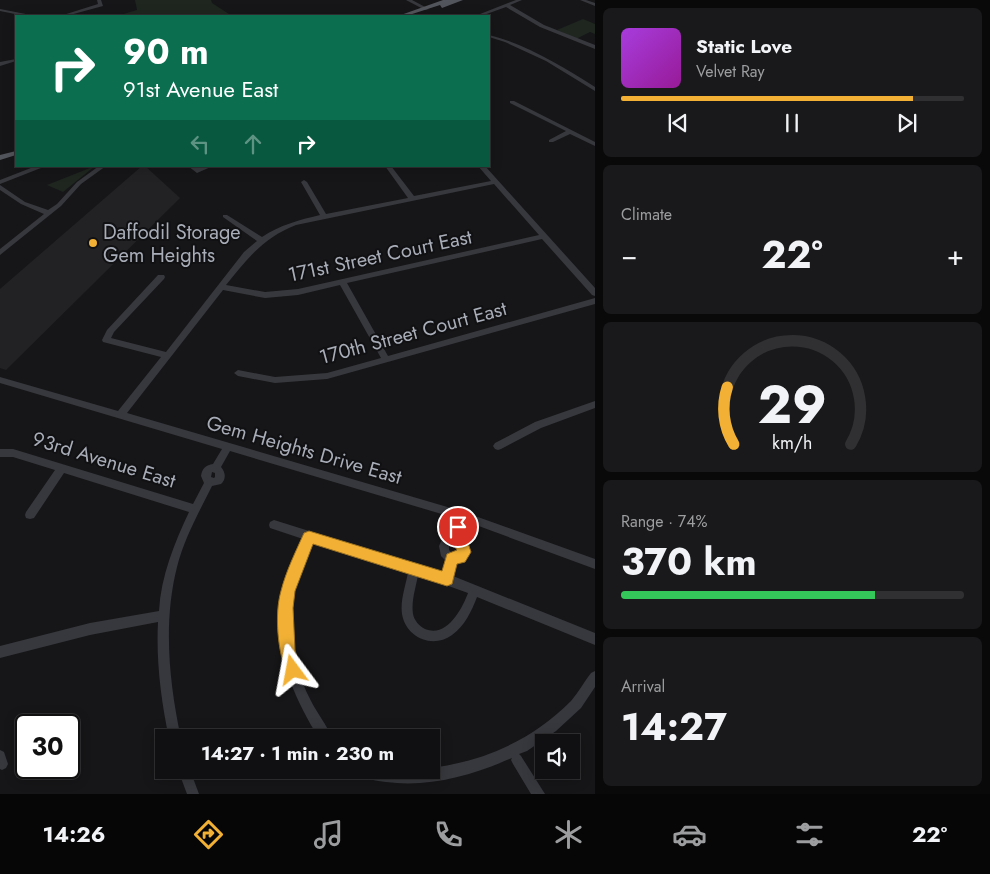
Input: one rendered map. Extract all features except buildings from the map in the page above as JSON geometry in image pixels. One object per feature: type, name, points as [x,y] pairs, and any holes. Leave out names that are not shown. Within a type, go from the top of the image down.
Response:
[{"type":"main road","points":[[411,15],[450,0]]},
{"type":"main road","points":[[417,15],[460,0]]},
{"type":"main road","points":[[405,15],[426,9]]},
{"type":"main road","points":[[0,152],[15,147]]},
{"type":"main road","points":[[0,158],[15,153]]},
{"type":"street","points":[[408,0],[426,9]]},
{"type":"street","points":[[480,15],[520,0]]},
{"type":"street","points":[[582,0],[595,5]]},
{"type":"street","points":[[65,15],[100,2]]},
{"type":"street","points":[[507,5],[542,26],[595,47]]},
{"type":"street","points":[[0,10],[26,15]]},
{"type":"street","points":[[490,36],[513,44],[548,60],[595,89]]},
{"type":"street","points":[[0,64],[15,60]]},
{"type":"street","points":[[512,102],[595,144]]},
{"type":"street","points":[[551,141],[571,131]]},
{"type":"street","points":[[0,253],[49,213],[80,183],[104,167]]},
{"type":"street","points":[[192,167],[197,171],[207,167]]},
{"type":"street","points":[[389,167],[412,198]]},
{"type":"street","points":[[482,167],[595,293]]},
{"type":"street","points":[[0,182],[31,168]]},
{"type":"street","points":[[304,182],[324,216]]},
{"type":"street","points":[[121,414],[261,240],[289,225],[324,216],[495,182]]},
{"type":"street","points":[[0,187],[23,202],[49,213]]},
{"type":"street","points":[[225,216],[261,240]]},
{"type":"street","name":"171st Street Court East","points":[[222,287],[244,292],[278,294],[342,282],[544,236]]},
{"type":"street","points":[[161,277],[111,330],[106,340],[167,355]]},
{"type":"street","points":[[342,282],[386,358]]},
{"type":"street","name":"170th Street Court East","points":[[238,373],[275,380],[314,378],[595,301]]},
{"type":"street","name":"Gem Heights Drive East","points":[[0,380],[461,515],[595,564]]},
{"type":"street","points":[[498,446],[538,425],[595,404]]},
{"type":"street","points":[[174,729],[164,659],[164,616],[172,566],[195,509],[210,481],[205,478],[206,472],[216,468],[228,446]]},
{"type":"street","name":"93rd Avenue East","points":[[0,454],[13,453],[195,509]]},
{"type":"street","points":[[30,515],[61,469]]},
{"type":"street","points":[[447,579],[452,558],[445,553],[443,545],[448,540],[456,539],[461,515]]},
{"type":"street","points":[[274,525],[447,579],[595,639]]},
{"type":"street","points":[[309,537],[288,591],[285,628],[288,650],[301,695],[319,729]]},
{"type":"street","points":[[414,569],[408,609],[409,618],[418,632],[426,636],[436,636],[448,631],[461,618],[474,591]]},
{"type":"street","points":[[0,652],[90,629],[164,616]]},
{"type":"street","points":[[488,775],[517,760],[574,709],[595,677]]},
{"type":"street","points":[[517,760],[539,794]]},
{"type":"street","points":[[187,779],[193,794]]},
{"type":"street","points":[[370,779],[392,788]]},
{"type":"shaded area","points":[[135,0],[211,0],[212,3],[229,14],[120,15],[137,10]]},
{"type":"shaded area","points":[[583,19],[595,24],[595,34],[590,32],[576,39],[557,30]]},
{"type":"shaded area","points":[[92,167],[94,167],[63,192],[47,185]]},
{"type":"shaded area","name":"Daffodil Storage Gem Heights","points":[[141,167],[146,167],[180,198],[6,370],[0,368],[0,289]]},
{"type":"place","name":"Daffodil Storage Gem Heights","points":[[93,243]]},
{"type":"route","points":[[293,670],[285,628],[288,591],[309,537],[447,579],[452,558],[460,558],[465,548],[456,539],[458,527]]}]
